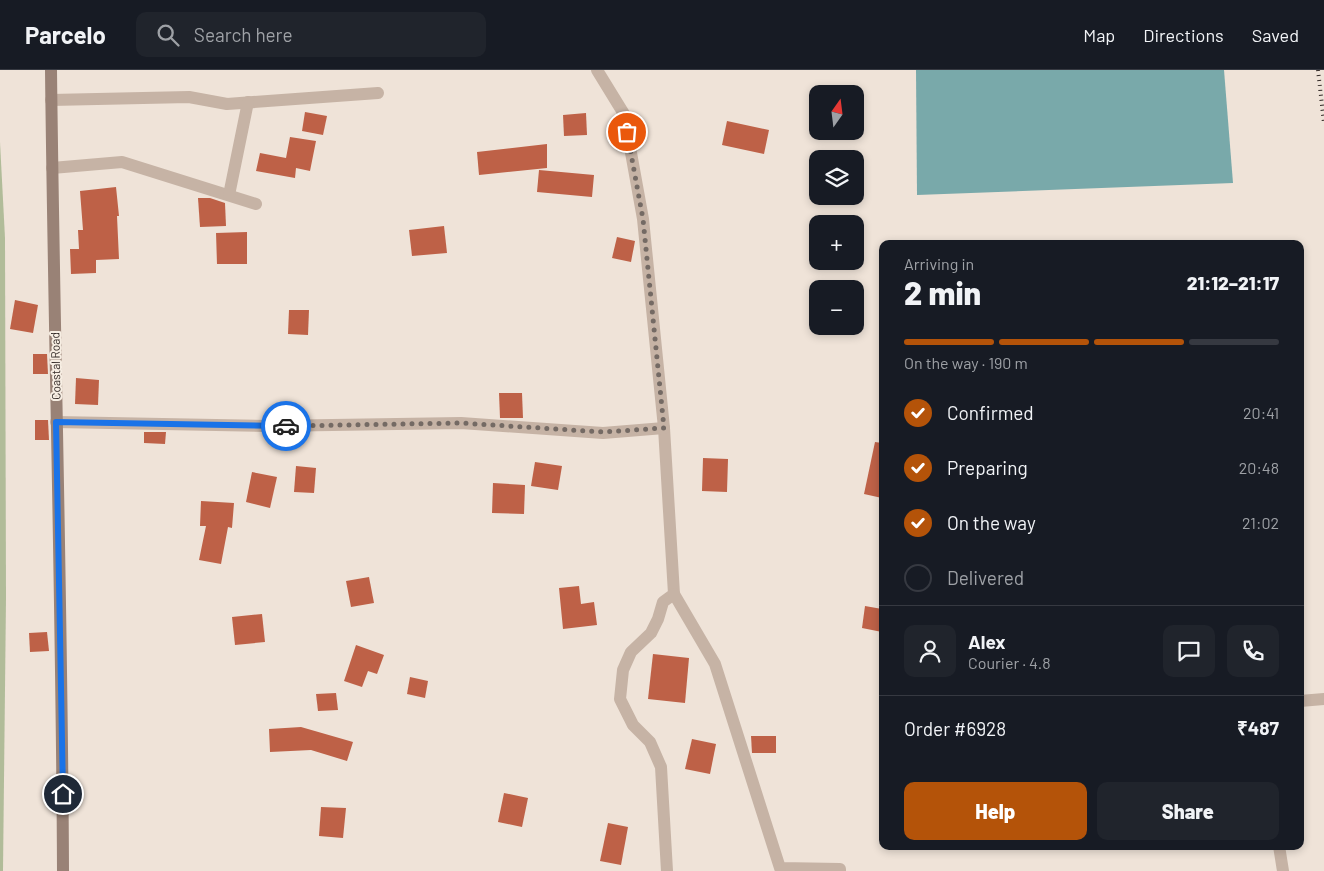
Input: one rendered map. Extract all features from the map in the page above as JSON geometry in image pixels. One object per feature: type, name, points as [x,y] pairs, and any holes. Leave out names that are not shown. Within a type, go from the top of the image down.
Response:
[{"type":"main road","name":"Coastal Road","points":[[51,70],[64,871]]},
{"type":"street","points":[[597,70],[624,114],[643,219],[664,428],[674,594],[716,664],[780,868],[840,869],[840,871]]},
{"type":"street","points":[[51,100],[189,97],[227,104],[378,93]]},
{"type":"street","points":[[228,195],[248,102]]},
{"type":"street","points":[[52,168],[122,162],[256,204]]},
{"type":"street","points":[[56,422],[268,426],[461,423],[603,432],[664,428]]},
{"type":"street","points":[[667,871],[661,767],[650,742],[633,725],[620,699],[623,670],[632,652],[651,633],[663,602],[674,594]]},
{"type":"street","points":[[1304,701],[1324,700]]},
{"type":"street","points":[[1280,850],[1283,871]]},
{"type":"green space","points":[[0,142],[5,238],[6,598],[3,871],[0,871]]},
{"type":"water","points":[[916,70],[1224,70],[1233,183],[917,195]]},
{"type":"building","points":[[305,112],[327,116],[323,135],[302,131]]},
{"type":"building","points":[[586,113],[587,135],[564,136],[563,115]]},
{"type":"building","points":[[727,121],[769,130],[764,154],[722,145]]},
{"type":"building","points":[[290,137],[316,141],[310,171],[296,168],[295,178],[256,171],[260,153],[286,158]]},
{"type":"building","points":[[547,144],[547,168],[479,175],[477,152]]},
{"type":"building","points":[[539,170],[594,175],[592,197],[537,192]]},
{"type":"building","points":[[116,187],[119,216],[117,216],[119,259],[96,260],[96,273],[71,274],[70,249],[79,249],[78,230],[83,230],[80,191]]},
{"type":"building","points":[[198,198],[210,198],[225,203],[226,226],[200,227]]},
{"type":"building","points":[[444,226],[447,253],[412,256],[409,230]]},
{"type":"building","points":[[247,232],[247,264],[217,264],[216,233]]},
{"type":"building","points":[[617,237],[635,241],[631,262],[612,258]]},
{"type":"building","points":[[15,300],[38,305],[33,333],[10,329]]},
{"type":"building","points":[[289,310],[309,310],[308,335],[288,334]]},
{"type":"building","points":[[33,354],[47,354],[48,374],[33,374]]},
{"type":"building","points":[[76,378],[99,380],[98,405],[75,404]]},
{"type":"building","points":[[499,393],[522,393],[523,418],[500,418]]},
{"type":"building","points":[[35,420],[48,420],[49,440],[35,440]]},
{"type":"building","points":[[144,432],[166,432],[165,444],[144,443]]},
{"type":"building","points":[[875,442],[879,443],[879,497],[864,494]]},
{"type":"building","points":[[703,458],[728,459],[727,492],[702,491]]},
{"type":"building","points":[[535,462],[562,466],[558,490],[531,486]]},
{"type":"building","points":[[296,466],[316,468],[314,493],[294,492]]},
{"type":"building","points":[[252,472],[277,477],[270,508],[246,502]]},
{"type":"building","points":[[493,483],[525,485],[524,514],[492,513]]},
{"type":"building","points":[[201,501],[234,503],[232,528],[228,527],[221,564],[199,560],[206,526],[200,526]]},
{"type":"building","points":[[369,577],[374,603],[351,607],[346,581]]},
{"type":"building","points":[[579,586],[581,604],[594,602],[597,625],[563,629],[559,588]]},
{"type":"building","points":[[865,606],[879,608],[879,631],[862,628]]},
{"type":"building","points":[[262,614],[265,642],[235,645],[232,617]]},
{"type":"building","points":[[47,632],[49,651],[30,652],[29,633]]},
{"type":"building","points":[[356,645],[384,655],[377,674],[368,671],[362,687],[344,681]]},
{"type":"building","points":[[653,654],[689,658],[685,703],[648,699]]},
{"type":"building","points":[[410,677],[428,681],[425,698],[407,694]]},
{"type":"building","points":[[336,693],[338,710],[318,711],[316,694]]},
{"type":"building","points":[[301,727],[353,742],[347,761],[311,750],[270,752],[269,729]]},
{"type":"building","points":[[751,736],[776,736],[776,753],[752,753]]},
{"type":"building","points":[[692,739],[716,744],[710,774],[685,769]]},
{"type":"building","points":[[504,793],[528,798],[522,827],[498,822]]},
{"type":"building","points":[[321,807],[346,808],[343,838],[319,836]]},
{"type":"building","points":[[608,823],[628,827],[621,865],[600,861]]},
{"type":"railway","points":[[1318,70],[1324,123]]},
{"type":"way so far","points":[[286,426],[461,423],[603,432],[664,428],[643,219],[627,132]]},
{"type":"route","points":[[63,794],[56,422],[286,426]]}]
